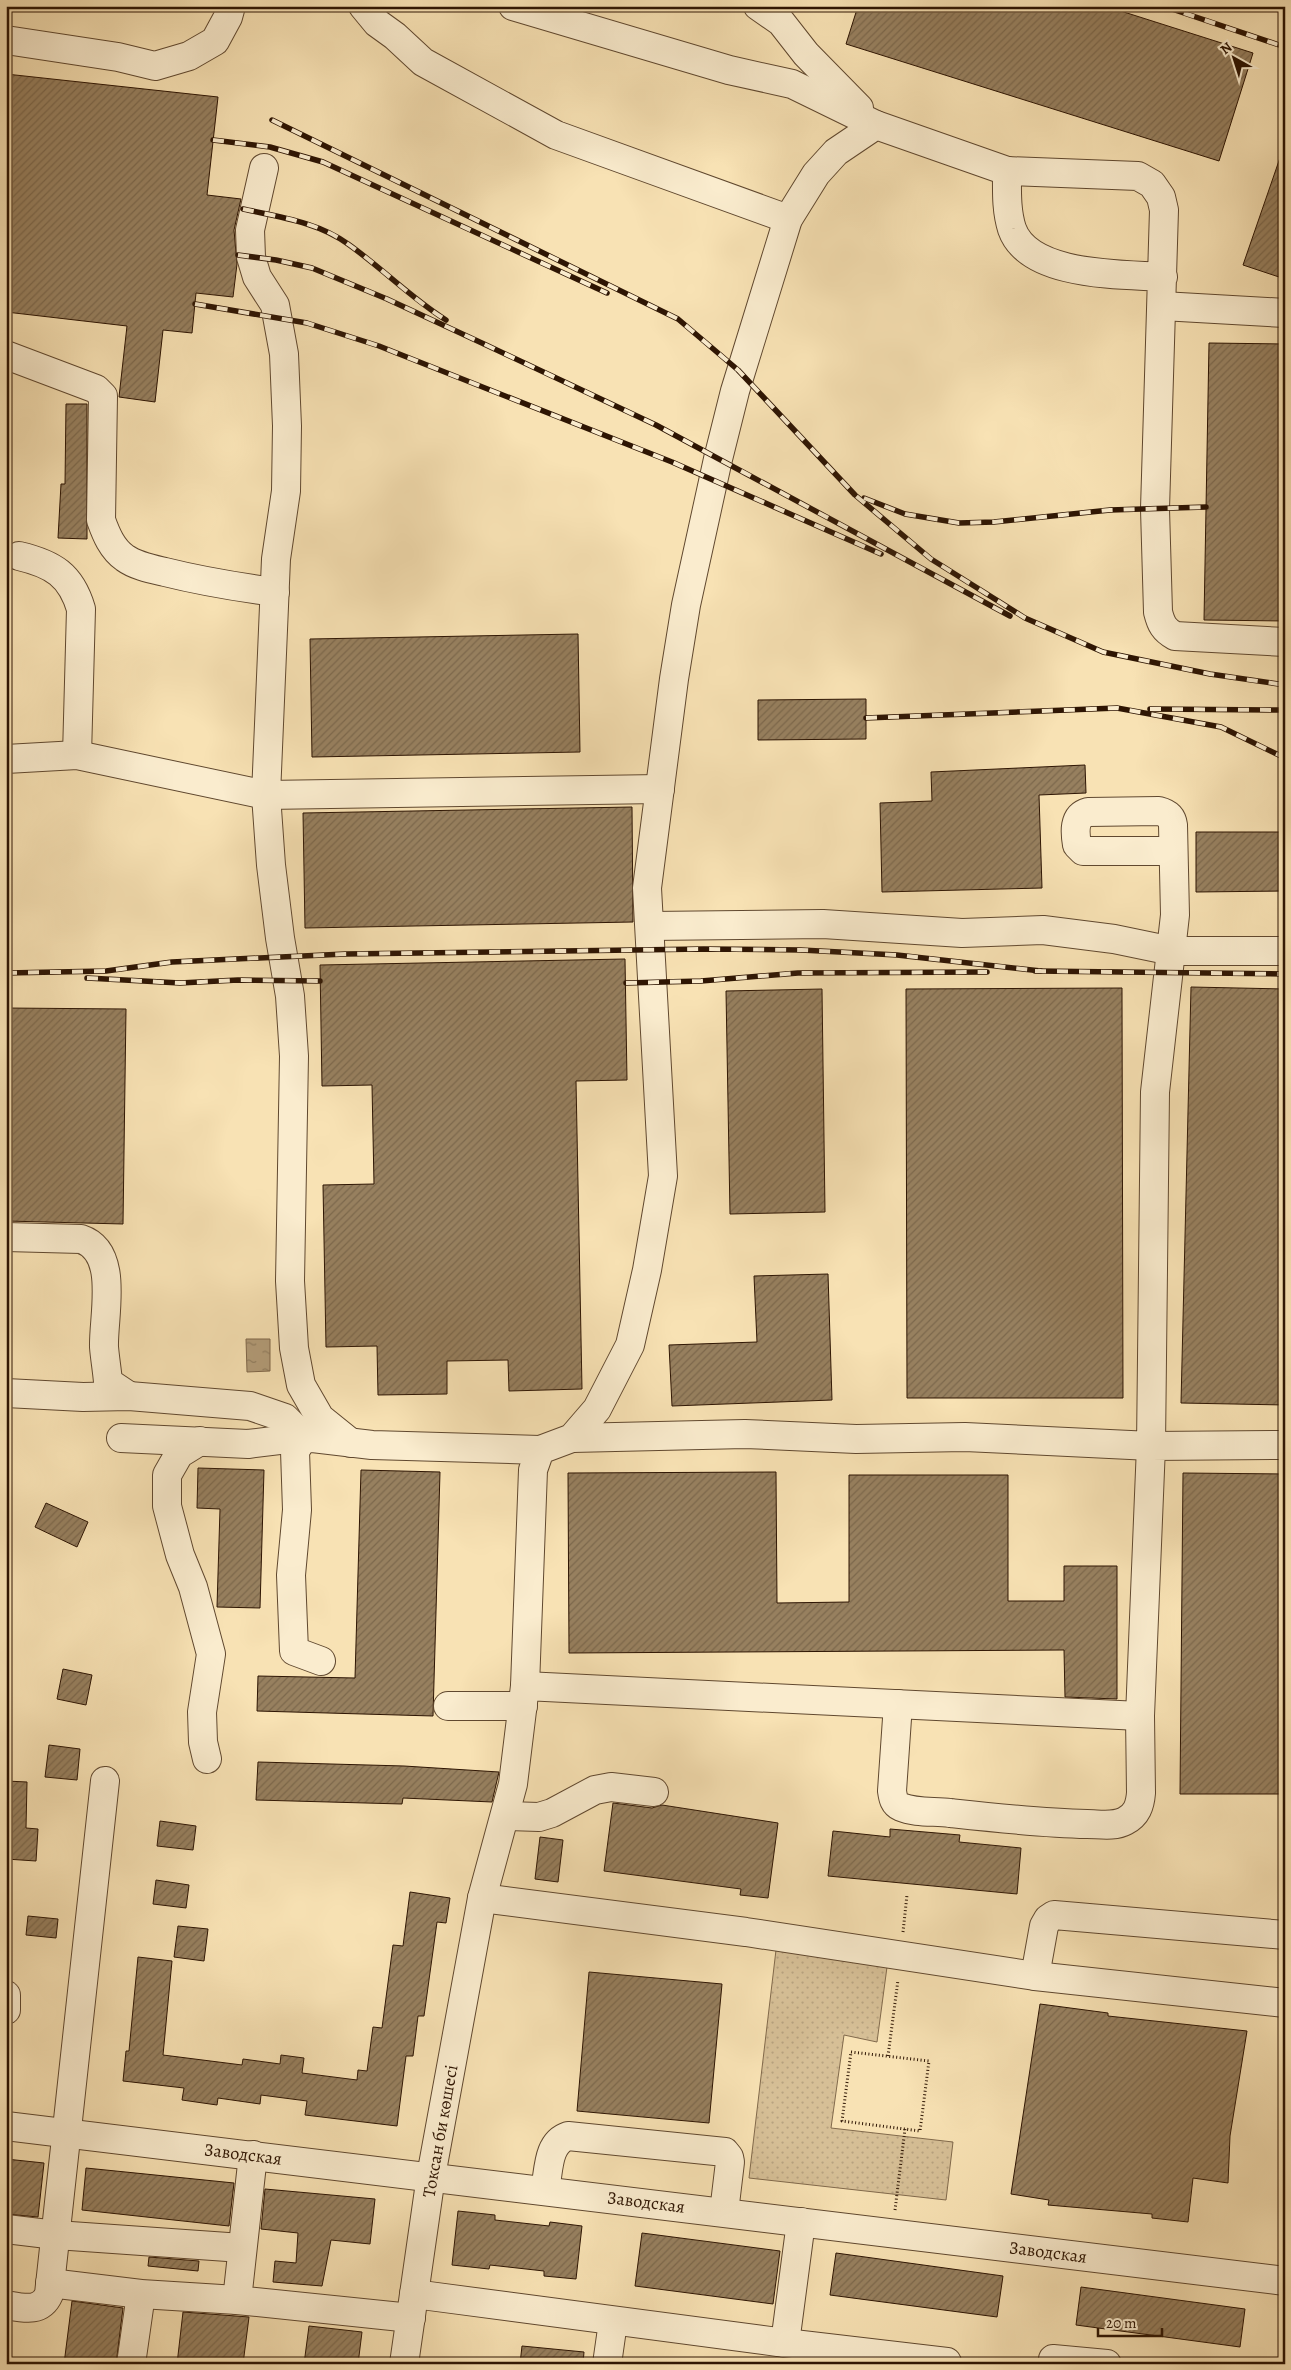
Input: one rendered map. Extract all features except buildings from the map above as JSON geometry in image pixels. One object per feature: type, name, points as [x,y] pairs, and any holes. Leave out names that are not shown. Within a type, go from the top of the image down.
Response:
[{"type":"street","points":[[6,40],[118,57],[155,66],[189,56],[215,41],[228,17],[231,6]]},
{"type":"street","points":[[363,6],[377,23],[395,36],[422,62],[556,135],[788,219]]},
{"type":"street","points":[[513,6],[729,70],[792,84],[876,125],[1007,171],[1138,176],[1152,184],[1161,197],[1164,210],[1155,509],[1158,612],[1160,622],[1166,631],[1175,636],[1285,642]]},
{"type":"street","points":[[758,6],[781,22],[806,54],[876,125]]},
{"type":"street","points":[[572,1438],[597,1409],[630,1345],[647,1270],[663,1176],[647,888],[683,623],[709,494],[735,392],[788,219],[816,174],[836,152],[876,125]]},
{"type":"street","points":[[264,168],[250,230],[251,257],[257,277],[275,305],[284,354],[287,426],[286,491],[276,559],[274,592],[266,795],[271,865],[280,938],[290,996],[294,1056],[290,1281],[294,1348],[301,1385],[320,1418],[351,1443]]},
{"type":"street","points":[[1007,171],[1007,210],[1013,231],[1024,247],[1047,262],[1073,269],[1163,278]]},
{"type":"street","points":[[1162,306],[1285,313]]},
{"type":"street","points":[[6,354],[96,388],[103,396],[101,520],[107,536],[116,550],[126,559],[194,579],[226,586],[274,592]]},
{"type":"street","points":[[20,556],[41,561],[56,570],[73,589],[81,609],[77,755]]},
{"type":"street","points":[[6,759],[77,755],[266,795],[660,789]]},
{"type":"street","points":[[898,1704],[892,1791],[893,1799],[897,1805],[911,1809],[993,1819],[1113,1824],[1124,1822],[1134,1815],[1140,1804],[1140,1716],[1151,1446],[1155,1092],[1175,915],[1173,851]]},
{"type":"street","points":[[650,926],[823,924],[962,932],[1043,930],[1114,939],[1172,951],[1285,951]]},
{"type":"street","points":[[6,1237],[81,1239],[92,1243],[98,1250],[104,1268],[108,1304],[104,1346],[108,1382],[130,1396]]},
{"type":"street","points":[[6,1393],[82,1397],[130,1396],[250,1406],[285,1418],[304,1436]]},
{"type":"street","points":[[121,1438],[200,1440],[248,1444],[304,1436],[372,1445],[540,1450],[572,1438],[745,1434],[856,1439],[965,1438],[1151,1446],[1285,1445]]},
{"type":"street","points":[[304,1436],[294,1451],[297,1510],[291,1575],[292,1627],[294,1651],[321,1661]]},
{"type":"street","points":[[200,1440],[179,1454],[167,1475],[167,1506],[180,1555],[193,1587],[211,1654],[202,1712],[203,1742],[208,1759]]},
{"type":"street","name":"Токсан би көшесі","points":[[404,2364],[431,2176],[482,1898],[513,1784],[524,1696],[533,1470],[540,1450]]},
{"type":"street","points":[[448,1706],[524,1696],[898,1704],[1140,1716]]},
{"type":"street","points":[[6,2306],[34,2308],[42,2305],[46,2301],[50,2282],[104,1781]]},
{"type":"street","points":[[505,1816],[539,1817],[552,1813],[596,1790],[611,1787],[654,1792]]},
{"type":"street","points":[[482,1898],[746,1932],[1035,1976],[1285,2003]]},
{"type":"street","points":[[1035,1976],[1044,1926],[1048,1919],[1054,1916],[1285,1935]]},
{"type":"street","points":[[6,1995],[6,2010]]},
{"type":"street","name":"Заводская","points":[[6,2126],[1285,2281]]},
{"type":"street","points":[[545,2190],[554,2146],[558,2139],[568,2136],[725,2152],[730,2162],[724,2212]]},
{"type":"street","points":[[237,2300],[253,2155]]},
{"type":"street","points":[[785,2344],[801,2222]]},
{"type":"street","points":[[6,2229],[56,2235],[242,2248]]},
{"type":"street","points":[[50,2282],[141,2294],[237,2300],[412,2306],[613,2322],[947,2362]]},
{"type":"street","points":[[131,2364],[141,2294]]},
{"type":"street","points":[[607,2364],[613,2322]]},
{"type":"street","points":[[1053,2359],[1107,2364]]},
{"type":"path","points":[[851,2052],[929,2061],[920,2131],[905,2129],[842,2121],[851,2052]]},
{"type":"path","points":[[892,2233],[905,2129]]},
{"type":"shaded area","points":[[776,1950],[887,1967],[877,2042],[844,2035],[831,2128],[953,2142],[946,2200],[749,2178]]},
{"type":"water","points":[[246,1339],[270,1339],[270,1371],[247,1372]]},
{"type":"railway","points":[[1163,6],[1285,47]]},
{"type":"railway","points":[[272,120],[678,319],[738,370],[855,495],[931,559],[1025,618],[1103,652],[1210,674],[1285,685]]},
{"type":"railway","points":[[213,140],[270,147],[323,162],[607,293]]},
{"type":"railway","points":[[243,209],[298,221],[324,230],[361,253],[446,320]]},
{"type":"railway","points":[[238,255],[276,260],[312,268],[387,299],[484,344],[656,425],[1010,616]]},
{"type":"railway","points":[[195,304],[307,323],[379,346],[672,462],[881,554]]},
{"type":"railway","points":[[864,498],[905,514],[959,523],[994,522],[1110,510],[1206,507]]},
{"type":"railway","points":[[866,718],[1117,708],[1221,727],[1285,758]]},
{"type":"railway","points":[[1150,709],[1285,710]]},
{"type":"railway","points":[[6,973],[106,971],[172,962],[345,954],[704,949],[801,950],[897,955],[1041,971]]},
{"type":"railway","points":[[1035,971],[1285,974]]},
{"type":"railway","points":[[626,983],[701,981],[798,973],[987,972]]},
{"type":"railway","points":[[87,978],[180,983],[238,980],[320,981]]}]
